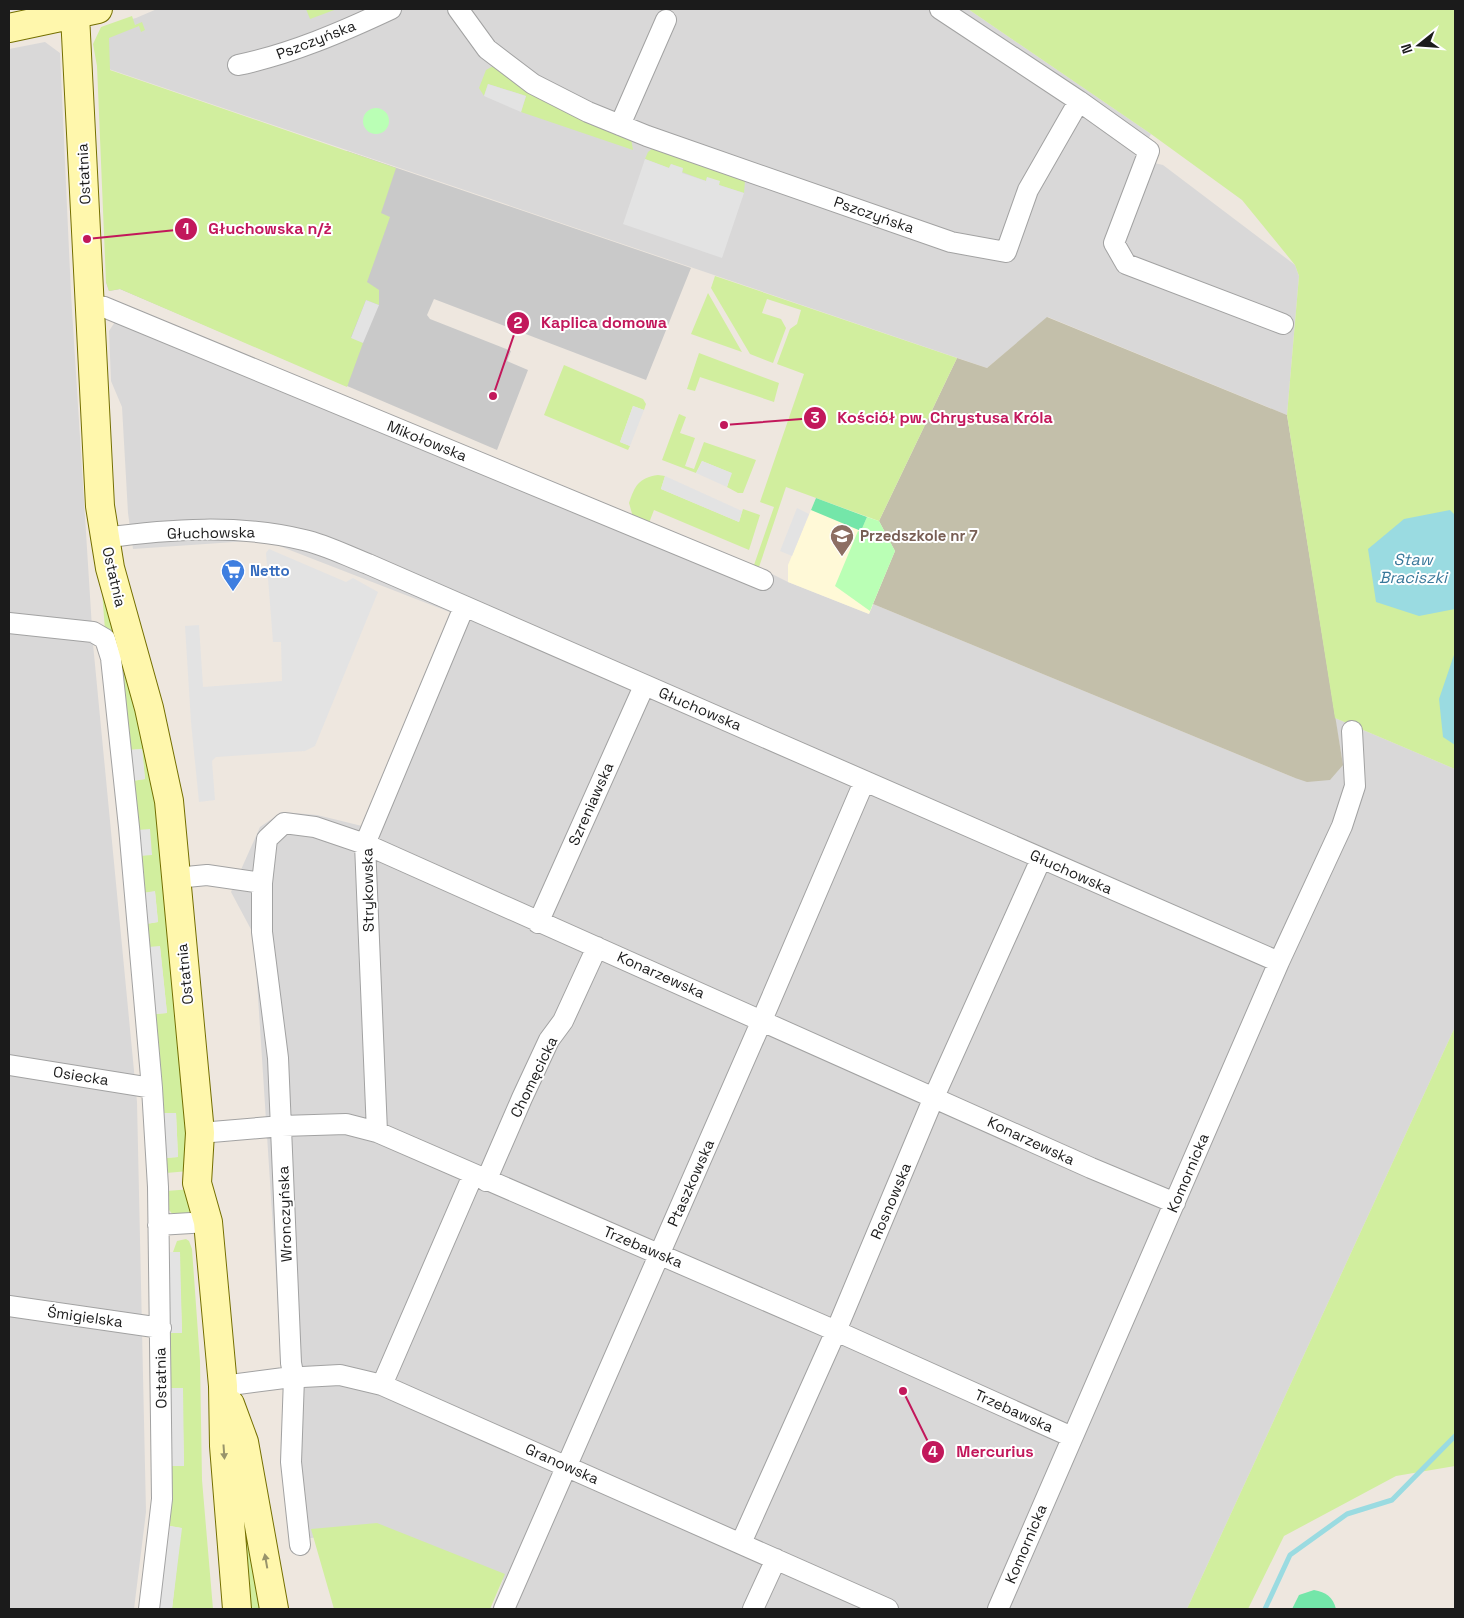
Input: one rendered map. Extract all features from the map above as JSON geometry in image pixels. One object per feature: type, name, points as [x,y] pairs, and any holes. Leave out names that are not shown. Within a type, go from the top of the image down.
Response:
[{"type":"street","name":"Pszczyńska","points":[[238,65],[270,58],[356,25],[391,9]]},
{"type":"street","name":"Pszczyńska","points":[[458,9],[487,49],[533,84],[588,112],[952,242],[1006,252],[1028,190],[1080,101]]},
{"type":"street","points":[[940,9],[1080,101],[1149,151],[1114,243],[1126,264],[1283,324]]},
{"type":"street","points":[[9,28],[83,11]]},
{"type":"street","name":"Ostatnia","points":[[83,11],[90,305],[98,469],[104,538],[116,592],[160,752],[169,801],[200,1133],[213,1182],[208,1222],[223,1386],[224,1446],[237,1609]]},
{"type":"street","points":[[620,125],[666,20]]},
{"type":"street","name":"Mikołowska","points":[[90,305],[104,307],[763,580]]},
{"type":"street","name":"Głuchowska","points":[[104,538],[230,530],[270,533],[306,540],[368,564],[1279,962]]},
{"type":"street","name":"Strykowska","points":[[377,1132],[365,844],[464,607]]},
{"type":"street","name":"Ostatnia","points":[[9,623],[93,632],[105,639],[111,658],[128,817],[152,1088],[158,1225],[162,1499],[149,1609]]},
{"type":"street","name":"Szreniawska","points":[[538,922],[644,686]]},
{"type":"street","name":"Komornicka","points":[[998,1609],[1279,962],[1342,826],[1355,786],[1352,731]]},
{"type":"street","name":"Ptaszkowska","points":[[504,1609],[864,782]]},
{"type":"street","name":"Konarzewska","points":[[262,883],[267,839],[284,823],[315,827],[365,844],[934,1096],[1091,1168],[1175,1203]]},
{"type":"street","name":"Rosnowska","points":[[741,1543],[836,1331],[934,1096],[1041,859]]},
{"type":"street","points":[[176,878],[207,875],[262,883]]},
{"type":"street","name":"Wronczyńska","points":[[262,883],[262,932],[278,1058],[282,1126],[291,1363],[294,1378],[291,1462],[300,1545]]},
{"type":"street","name":"Chomęcicka","points":[[382,1386],[479,1178],[522,1098],[549,1040],[564,1021],[597,947]]},
{"type":"street","name":"Osiecka","points":[[9,1064],[152,1088]]},
{"type":"street","name":"Trzebawska","points":[[200,1133],[282,1126],[346,1124],[377,1132],[479,1178],[836,1331],[1072,1437]]},
{"type":"street","points":[[158,1225],[208,1222]]},
{"type":"street","name":"Śmigielska","points":[[9,1306],[161,1328]]},
{"type":"street","name":"Granowska","points":[[223,1386],[340,1375],[382,1386],[888,1609]]},
{"type":"street","name":"Ostatnia","points":[[223,1386],[244,1442],[274,1609]]},
{"type":"street","points":[[753,1609],[776,1559]]},
{"type":"shaded area","points":[[157,9],[968,9],[1151,134],[1137,159],[1163,165],[1295,265],[1299,276],[1287,415],[1048,317],[987,368],[97,65],[105,26],[136,18]]},
{"type":"shaded area","points":[[45,42],[60,53],[71,294],[93,644],[137,1102],[146,1512],[134,1609],[9,1609],[9,49]]},
{"type":"shaded area","points":[[488,84],[526,96],[521,112],[484,96]]},
{"type":"shaded area","points":[[347,151],[691,268],[646,380],[434,299],[427,315],[430,319],[511,351],[507,361],[528,370],[497,450],[120,289],[109,291],[106,282]]},
{"type":"shaded area","points":[[645,159],[669,168],[671,164],[683,168],[682,173],[706,181],[707,177],[720,181],[719,185],[744,193],[722,258],[623,224]]},
{"type":"shaded area","points":[[366,300],[379,305],[363,343],[351,338]]},
{"type":"shaded area","points":[[124,308],[754,565],[788,582],[869,614],[873,604],[1295,778],[1343,765],[1335,718],[1455,769],[1455,1027],[1187,1609],[492,1609],[503,1580],[377,1529],[304,1539],[282,1367],[254,935],[231,892],[260,827],[282,812],[317,815],[362,826],[452,613],[264,540],[133,549],[128,513],[122,407],[111,381],[109,331]]},
{"type":"shaded area","points":[[1047,317],[1287,415],[1343,765],[1330,780],[1307,782],[1295,778],[873,604],[895,551],[879,521],[957,358],[987,368]]},
{"type":"shaded area","points":[[633,406],[644,410],[630,446],[620,442]]},
{"type":"shaded area","points":[[702,461],[732,473],[727,487],[696,473]]},
{"type":"shaded area","points":[[665,476],[742,511],[739,522],[661,489]]},
{"type":"shaded area","name":"Przedszkole nr 7","points":[[816,498],[879,521],[895,551],[869,614],[788,582],[788,565]]},
{"type":"shaded area","points":[[797,508],[809,514],[792,556],[780,551]]},
{"type":"shaded area","points":[[269,549],[346,582],[353,578],[378,592],[315,746],[305,751],[216,757],[212,761],[215,800],[199,802],[191,722],[185,626],[199,625],[203,687],[282,681],[281,642],[273,642],[266,553]]},
{"type":"shaded area","points":[[142,749],[145,779],[132,781],[129,750]]},
{"type":"shaded area","points":[[150,829],[152,855],[139,856],[137,830]]},
{"type":"shaded area","points":[[155,891],[158,922],[146,924],[143,893]]},
{"type":"shaded area","points":[[160,946],[167,1013],[155,1014],[148,947]]},
{"type":"shaded area","points":[[163,1113],[176,1113],[178,1157],[165,1158]]},
{"type":"shaded area","points":[[167,1252],[180,1252],[182,1333],[169,1333]]},
{"type":"shaded area","points":[[170,1388],[183,1388],[184,1466],[172,1466]]},
{"type":"shaded area","points":[[170,1526],[182,1528],[172,1609],[158,1609]]},
{"type":"green space","points":[[306,9],[337,9],[310,19]]},
{"type":"green space","points":[[968,9],[1455,9],[1455,769],[1335,718],[1287,415],[1299,276],[1295,265],[1242,200],[1151,134]]},
{"type":"green space","points":[[132,16],[135,25],[142,22],[145,30],[141,32],[139,26],[109,38],[110,70],[396,168],[381,213],[390,217],[367,282],[379,290],[379,305],[366,300],[351,337],[363,343],[347,387],[120,289],[109,291],[106,282],[97,66],[93,44],[101,27]]},
{"type":"green space","points":[[495,65],[631,138],[633,150],[521,112],[526,96],[488,84],[484,96],[479,88],[486,70]]},
{"type":"green space","points":[[376,108],[385,112],[389,121],[385,130],[376,134],[367,130],[363,121],[367,112]]},
{"type":"green space","points":[[653,148],[745,181],[744,193],[719,185],[707,177],[706,181],[682,172],[683,169],[671,164],[669,168],[645,159],[648,152]]},
{"type":"green space","points":[[715,276],[957,358],[879,521],[786,487],[759,567],[754,565],[774,507],[760,502],[804,374],[777,364],[790,329],[797,324],[801,310],[767,299],[762,313],[781,319],[786,328],[773,363],[750,354],[711,288]]},
{"type":"green space","points":[[708,293],[742,352],[691,334]]},
{"type":"green space","points":[[699,353],[779,383],[774,402],[700,377],[695,391],[687,389]]},
{"type":"green space","points":[[564,365],[643,399],[646,404],[644,410],[633,406],[620,442],[630,446],[628,450],[544,415]]},
{"type":"green space","points":[[679,414],[686,417],[680,433],[695,438],[685,466],[694,469],[704,442],[756,460],[743,493],[738,493],[727,487],[731,473],[702,461],[696,473],[662,460]]},
{"type":"green space","points":[[658,475],[665,476],[661,489],[739,522],[743,509],[760,515],[749,550],[654,510],[649,523],[633,517],[629,503],[633,492],[638,484],[646,478]]},
{"type":"green space","points":[[816,498],[867,517],[861,531],[811,510]]},
{"type":"green space","points":[[867,517],[879,521],[895,551],[870,611],[835,586],[858,531],[864,534],[861,531]]},
{"type":"green space","points":[[101,578],[156,790],[189,1171],[166,1173],[165,1158],[178,1157],[176,1113],[163,1113],[155,1014],[167,1013],[160,947],[148,947],[146,924],[158,922],[155,892],[143,893],[139,856],[152,854],[137,830],[132,781],[145,779],[142,749],[129,750],[105,630]]},
{"type":"green space","points":[[1455,1027],[1455,1466],[1396,1476],[1284,1536],[1248,1609],[1187,1609]]},
{"type":"green space","points":[[192,1189],[192,1205],[189,1212],[180,1216],[173,1214],[168,1208],[166,1191]]},
{"type":"green space","points":[[186,1239],[189,1241],[192,1249],[200,1361],[202,1480],[213,1609],[172,1609],[181,1528],[170,1526],[172,1466],[184,1466],[182,1388],[170,1388],[169,1333],[182,1332],[179,1252],[173,1252],[177,1241]]},
{"type":"green space","points":[[238,1462],[265,1609],[248,1609]]},
{"type":"green space","points":[[377,1523],[505,1574],[490,1609],[334,1609],[311,1529]]},
{"type":"green space","points":[[1314,1590],[1328,1596],[1333,1601],[1336,1609],[1292,1609],[1299,1595]]},
{"type":"water","name":"Staw Braciszki","points":[[1450,510],[1455,515],[1455,609],[1419,616],[1376,602],[1368,549],[1404,519]]},
{"type":"water","points":[[1455,652],[1455,745],[1443,737],[1439,699]]},
{"type":"waterway","points":[[1265,1609],[1290,1555],[1347,1514],[1392,1500],[1455,1436]]},
{"type":"place","name":"Głuchowska n/ż","points":[[87,239]]},
{"type":"place","name":"Kaplica domowa","points":[[493,396]]},
{"type":"place","name":"Kościół pw. Chrystusa Króla","points":[[724,425]]},
{"type":"place","name":"Przedszkole nr 7","points":[[842,557]]},
{"type":"place","name":"Netto","points":[[233,592]]},
{"type":"place","name":"Mercurius","points":[[903,1391]]}]
